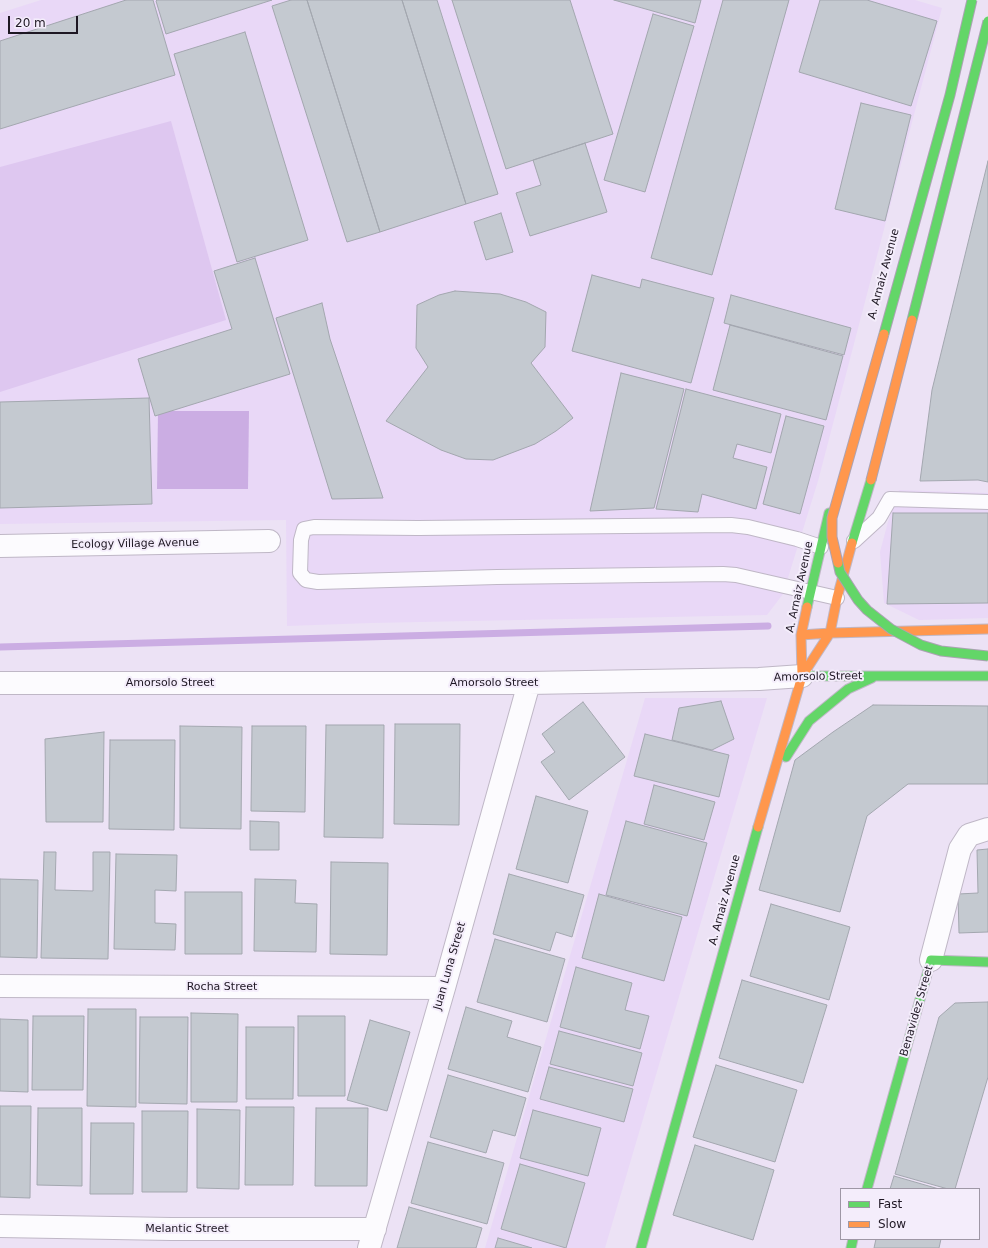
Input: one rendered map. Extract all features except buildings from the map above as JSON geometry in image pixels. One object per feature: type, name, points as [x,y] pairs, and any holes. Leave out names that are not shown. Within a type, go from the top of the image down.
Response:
[{"type":"main road","name":"A. Arnaiz Avenue","points":[[641,1248],[767,795],[802,676],[801,635],[821,547],[838,481],[882,327],[968,0]]},
{"type":"main road","points":[[972,0],[950,95],[900,283],[841,483],[832,518],[832,537],[840,572],[848,586],[867,610],[891,629],[921,645],[941,651],[988,656]]},
{"type":"main road","points":[[802,676],[830,633],[836,598],[871,480],[988,21]]},
{"type":"main road","points":[[801,635],[988,629]]},
{"type":"main road","name":"Amorsolo Street","points":[[802,676],[988,676]]},
{"type":"main road","points":[[767,795],[787,754],[809,721],[831,701],[848,689],[876,676]]},
{"type":"main road","points":[[931,960],[988,962]]},
{"type":"main road","name":"Benavidez Street","points":[[867,1188],[931,960]]},
{"type":"street","name":"Ecology Village Avenue","points":[[0,546],[269,541]]},
{"type":"street","name":"Amorsolo Street","points":[[0,683],[529,684],[760,679],[802,676]]},
{"type":"street","name":"Juan Luna Street","points":[[372,1238],[529,684]]},
{"type":"street","name":"Benavidez Street","points":[[931,960],[960,849],[979,832]]},
{"type":"street","name":"Rocha Street","points":[[0,986],[444,988]]},
{"type":"street","name":"Melantic Street","points":[[0,1226],[171,1229],[372,1238]]},
{"type":"lane","points":[[910,220],[921,221],[928,218],[941,204],[946,193],[972,100],[974,89],[972,77],[963,61],[954,54]]},
{"type":"lane","points":[[852,543],[879,518],[890,499],[988,502]]},
{"type":"lane","points":[[821,547],[797,539],[748,527],[731,525],[418,528],[314,527],[304,530],[301,540],[300,573],[306,580],[318,582],[497,577],[723,574],[736,575],[769,584],[811,591],[836,598]]},
{"type":"shaded area","points":[[41,0],[915,0],[942,8],[818,481],[783,594],[767,615],[287,626],[286,520],[0,524],[0,13]]},
{"type":"shaded area","points":[[171,121],[226,320],[0,392],[0,167]]},
{"type":"shaded area","points":[[158,411],[249,411],[248,489],[157,489]]},
{"type":"shaded area","points":[[899,490],[988,493],[988,618],[919,620],[884,603],[880,552]]},
{"type":"shaded area","points":[[645,698],[767,698],[605,1248],[485,1248]]},
{"type":"waterway","points":[[0,647],[768,626]]},
{"type":"traffic: fast","points":[[884,334],[950,95],[972,0]]},
{"type":"traffic: fast","points":[[912,320],[988,21]]},
{"type":"traffic: fast","points":[[852,543],[871,480]]},
{"type":"traffic: fast","points":[[807,607],[829,513]]},
{"type":"traffic: fast","points":[[838,563],[840,572],[858,600],[867,610],[891,629],[921,645],[941,651],[988,656]]},
{"type":"traffic: fast","points":[[802,676],[988,676]]},
{"type":"traffic: fast","points":[[786,757],[809,721],[848,689],[872,678]]},
{"type":"traffic: fast","points":[[641,1248],[758,827]]},
{"type":"traffic: fast","points":[[867,1188],[931,960],[988,962]]},
{"type":"traffic: fast","points":[[851,1248],[853,1240]]},
{"type":"traffic: slow","points":[[871,480],[912,320]]},
{"type":"traffic: slow","points":[[838,563],[832,537],[832,518],[884,334]]},
{"type":"traffic: slow","points":[[802,676],[830,633],[837,598],[852,543]]},
{"type":"traffic: slow","points":[[758,827],[802,676],[801,635],[807,607]]},
{"type":"traffic: slow","points":[[801,635],[988,629]]}]
